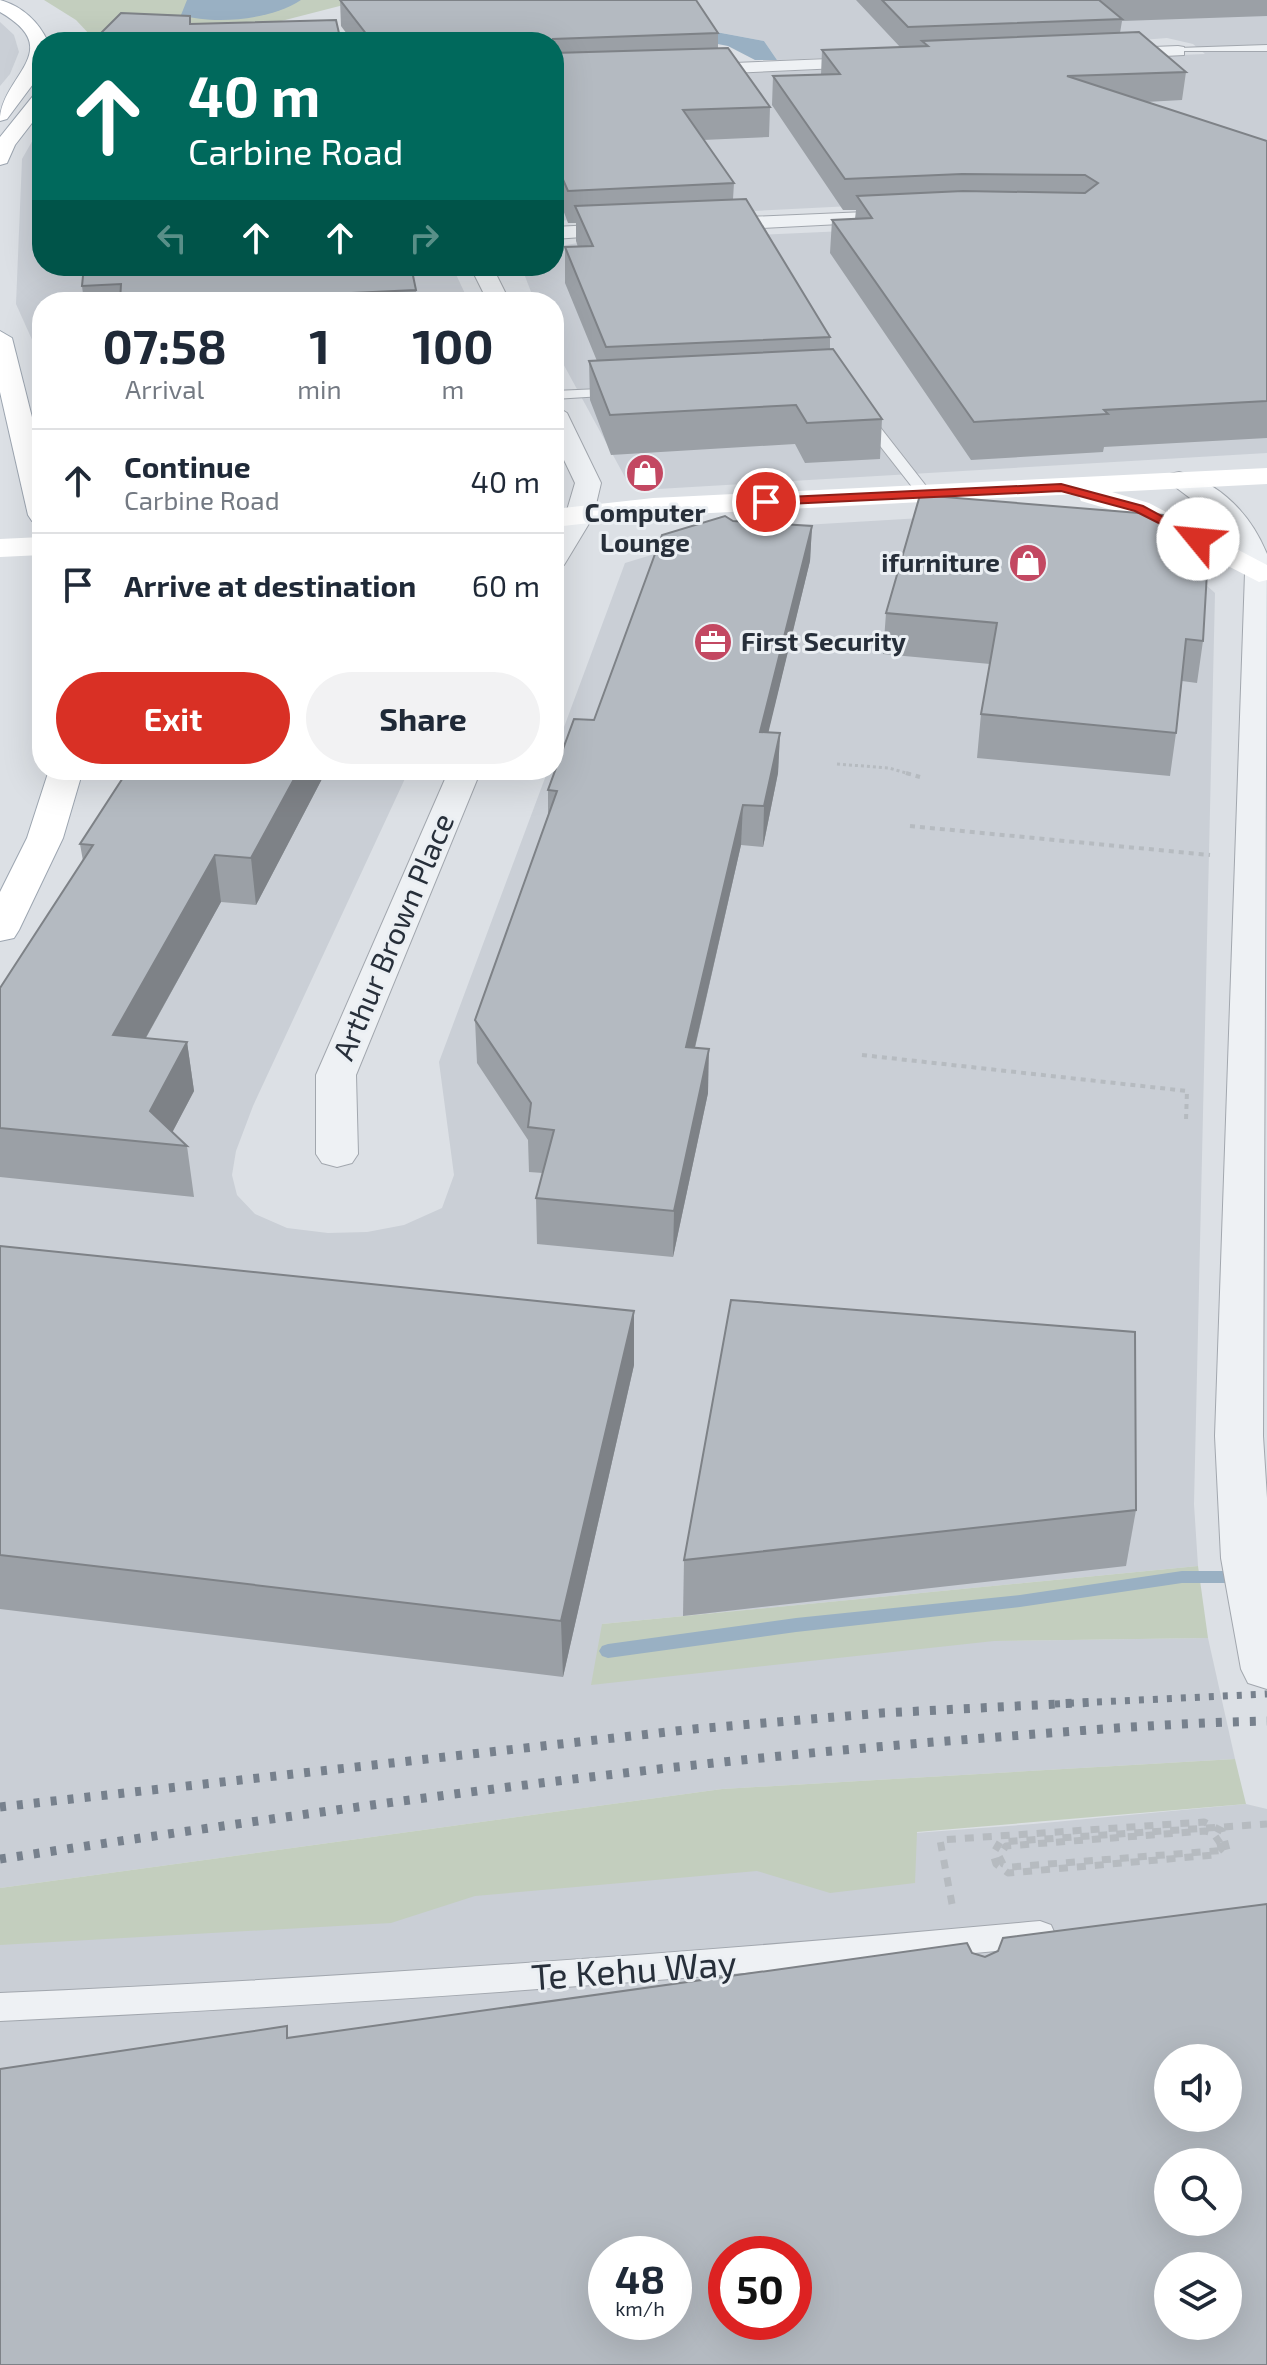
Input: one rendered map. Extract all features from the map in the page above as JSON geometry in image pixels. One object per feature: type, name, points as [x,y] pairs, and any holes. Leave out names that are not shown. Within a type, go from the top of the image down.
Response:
[{"type":"main road","points":[[20,0],[45,14]]},
{"type":"main road","points":[[0,5],[33,32]]},
{"type":"main road","points":[[0,115],[32,76]]},
{"type":"main road","points":[[0,159],[11,137],[32,111]]},
{"type":"main road","points":[[0,338],[32,473]]},
{"type":"main road","points":[[567,517],[653,507],[1267,476]]},
{"type":"main road","points":[[1061,487],[1139,509],[1259,573]]},
{"type":"main road","points":[[0,548],[32,546]]},
{"type":"main road","points":[[0,930],[45,838],[63,780]]},
{"type":"street","points":[[1084,54],[1178,51]]},
{"type":"street","points":[[673,70],[891,62]]},
{"type":"street","points":[[564,232],[929,215]]},
{"type":"street","points":[[564,434],[588,483],[567,517]]},
{"type":"street","points":[[1179,480],[1189,501],[1215,538],[1259,573],[1262,696],[1246,1126],[1239,1436],[1246,1558],[1267,1669]]},
{"type":"street","name":"Arthur Brown Place","points":[[337,1154],[336,1075],[461,780]]},
{"type":"lane","points":[[1178,51],[1267,48]]},
{"type":"lane","points":[[564,394],[632,391]]},
{"type":"lane","points":[[853,403],[925,494]]},
{"type":"lane","name":"Te Kehu Way","points":[[0,2007],[347,1991],[964,1954],[1067,1932]]},
{"type":"path","points":[[837,764],[889,768],[920,777]]},
{"type":"path","points":[[910,826],[1219,855]]},
{"type":"path","points":[[862,1055],[1186,1093],[1186,1120]]},
{"type":"path","points":[[964,1954],[940,1840],[1204,1822],[1214,1823],[1226,1841],[1227,1850],[1211,1851],[1196,1853],[1011,1867],[1003,1864],[999,1856],[1006,1846],[1205,1831],[1213,1833],[1221,1849],[1214,1855],[1008,1873],[996,1864],[993,1854],[1000,1842],[1267,1824]]},
{"type":"shaded area","points":[[548,0],[1267,0],[1267,453],[658,489],[626,479],[564,365],[564,292],[531,292],[525,276],[564,276],[564,245],[956,226],[951,201],[564,220],[564,81],[1205,54],[1193,44],[1167,38],[1001,51],[777,60],[764,41]]},
{"type":"shaded area","points":[[0,22],[14,35],[19,52],[10,74],[0,86]]},
{"type":"shaded area","points":[[32,142],[32,276],[457,276],[464,292],[32,292],[32,340],[16,304],[22,159]]},
{"type":"shaded area","points":[[1087,508],[1142,528],[1215,593],[1194,1504],[1198,1566],[602,1624],[994,1641],[1208,1638],[1235,1759],[722,1789],[0,1888],[0,1030],[123,780],[404,780],[253,1106],[236,1151],[232,1175],[237,1195],[255,1214],[287,1228],[328,1233],[367,1232],[404,1225],[442,1208],[454,1175],[439,1062],[544,780],[564,780],[564,727],[625,563],[737,529]]},
{"type":"shaded area","points":[[1246,1804],[1267,1809],[1267,2365],[0,2365],[0,1920],[308,1879],[1033,1824]]},
{"type":"green space","points":[[44,0],[363,0],[246,30],[87,32],[76,20]]},
{"type":"green space","points":[[1198,1566],[1208,1638],[994,1641],[591,1685],[602,1624]]},
{"type":"green space","points":[[1235,1759],[1246,1804],[917,1832],[915,1883],[830,1893],[757,1871],[475,1896],[391,1923],[0,1945],[0,1888],[722,1789]]},
{"type":"water","points":[[187,0],[301,0],[259,16],[210,20],[181,15]]},
{"type":"water","points":[[684,26],[764,41],[777,60],[755,60],[728,46],[666,34]]},
{"type":"building","points":[[340,0],[696,0],[718,33],[564,39],[564,32],[365,32]]},
{"type":"building","points":[[882,0],[1099,0],[1122,19],[908,27]]},
{"type":"building","points":[[121,13],[190,16],[190,24],[336,20],[339,32],[102,32]]},
{"type":"building","points":[[1139,32],[1186,72],[1067,76],[1267,141],[1267,401],[1104,410],[1108,414],[974,422],[832,220],[872,218],[857,196],[963,191],[1085,193],[1098,183],[1085,175],[962,174],[845,179],[773,76],[840,74],[822,50],[928,46],[922,41]]},
{"type":"building","points":[[728,48],[770,107],[683,110],[734,183],[568,191],[564,182],[564,53]]},
{"type":"building","points":[[746,199],[830,337],[606,347],[565,247],[593,246],[575,206]]},
{"type":"building","points":[[83,276],[413,276],[416,290],[121,292],[121,284],[82,286]]},
{"type":"building","points":[[833,349],[882,419],[807,423],[796,405],[610,415],[589,361]]},
{"type":"building","points":[[920,495],[1163,515],[1159,551],[1208,555],[1203,641],[1186,639],[1176,733],[981,714],[997,623],[886,613]]},
{"type":"building","points":[[725,516],[733,521],[812,526],[760,732],[780,733],[764,806],[743,805],[686,1047],[709,1049],[674,1211],[536,1198],[554,1130],[528,1127],[531,1103],[475,1020],[557,791],[548,790],[552,780],[564,780],[564,746],[574,719],[594,720],[662,535]]},
{"type":"building","points":[[122,780],[294,780],[251,858],[215,855],[113,1035],[187,1042],[150,1111],[187,1146],[0,1128],[0,988],[93,845],[80,844]]},
{"type":"building","points":[[0,1246],[634,1311],[561,1621],[0,1555]]},
{"type":"building","points":[[731,1300],[1135,1332],[1136,1510],[684,1560]]},
{"type":"building","points":[[1267,1904],[1267,2365],[0,2365],[0,2069],[287,2026],[287,2038],[967,1943],[972,1953],[985,1957],[998,1951],[1003,1938]]},
{"type":"waterway","points":[[608,1651],[796,1625],[1020,1601],[1182,1577],[1267,1577]]},
{"type":"railway","points":[[1080,1703],[1267,1694]]},
{"type":"railway","points":[[1080,1703],[1096,1702]]},
{"type":"railway","points":[[0,1807],[694,1729],[882,1713],[1080,1703]]},
{"type":"railway","points":[[1055,1704],[1080,1703]]},
{"type":"railway","points":[[0,1859],[359,1807],[719,1762],[1075,1731],[1267,1721]]},
{"type":"place","name":"Computer Lounge","points":[[645,473]]},
{"type":"place","name":"ifurniture","points":[[1028,563]]},
{"type":"place","name":"First Security","points":[[713,642]]},
{"type":"route","points":[[766,502],[1061,487],[1139,509],[1198,539]]}]
